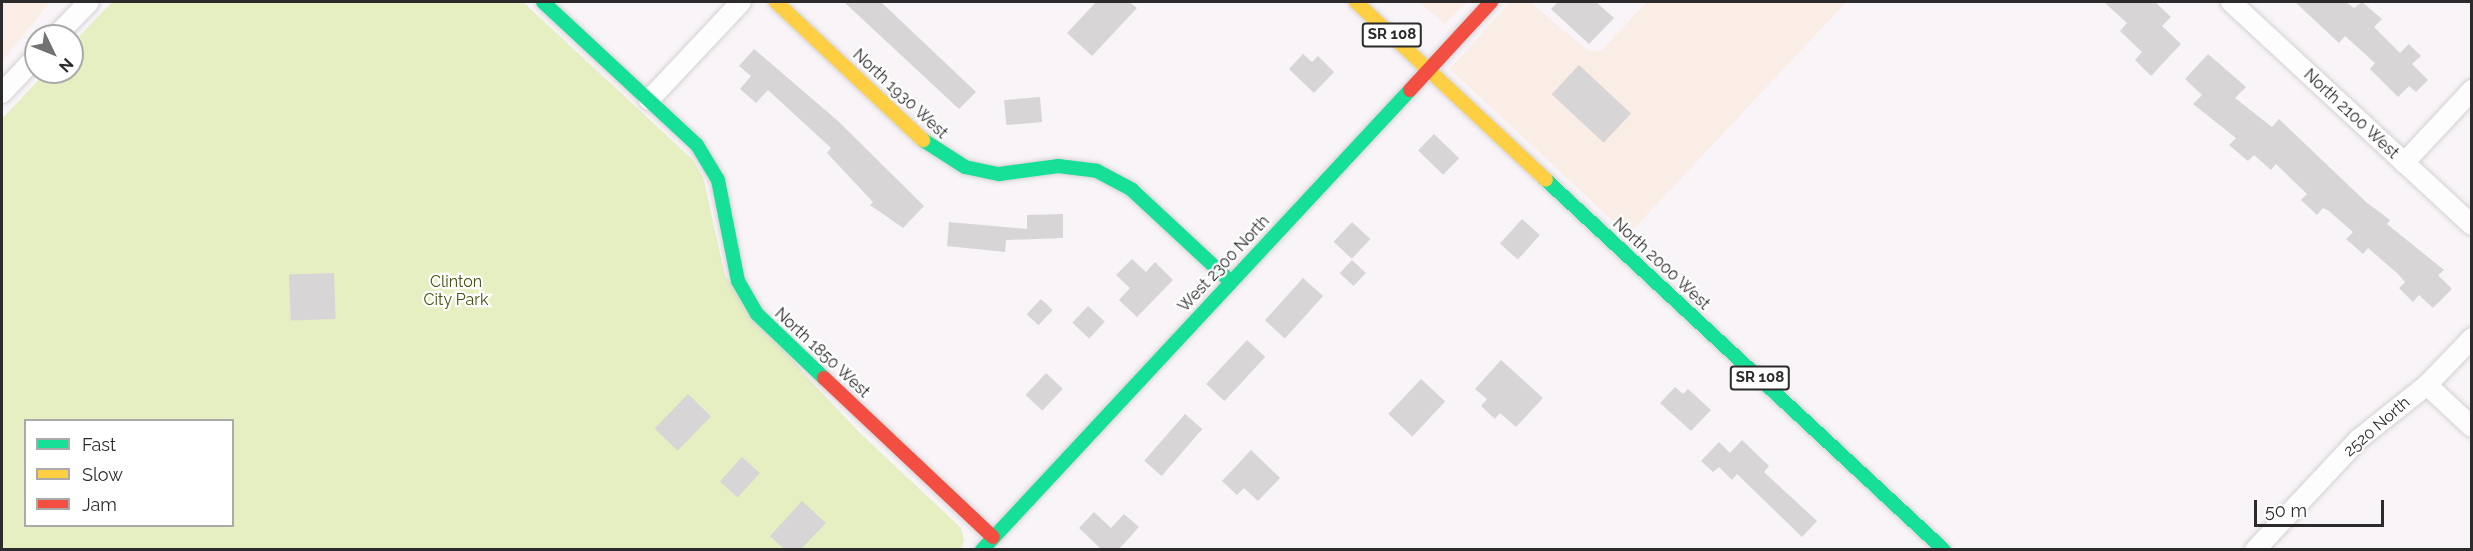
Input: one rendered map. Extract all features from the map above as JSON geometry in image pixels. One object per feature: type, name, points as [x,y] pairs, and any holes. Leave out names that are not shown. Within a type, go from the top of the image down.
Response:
[{"type":"street","points":[[68,24],[89,2]]},
{"type":"street","name":"North 1850 West","points":[[543,2],[697,145],[718,180],[738,281],[757,314],[993,537]]},
{"type":"street","points":[[649,100],[741,2]]},
{"type":"street","name":"North 1930 West","points":[[776,2],[935,150],[965,166],[999,174],[1058,166],[1097,171],[1132,190],[1231,282]]},
{"type":"street","name":"North 2000 West","points":[[1356,2],[1944,549]]},
{"type":"street","name":"West 2300 North","points":[[982,549],[1491,2]]},
{"type":"street","name":"North 2100 West","points":[[2231,2],[2472,225]]},
{"type":"street","points":[[2,93],[24,70]]},
{"type":"street","points":[[2404,163],[2472,90]]},
{"type":"street","name":"2520 North","points":[[2254,549],[2359,439],[2427,385],[2472,338]]},
{"type":"street","points":[[2427,385],[2472,428]]},
{"type":"shaded area","points":[[2,2],[50,2],[32,24],[24,24],[24,34],[2,61]]},
{"type":"shaded area","points":[[1419,2],[1467,2],[1445,24]]},
{"type":"shaded area","points":[[1510,2],[1530,2],[1587,50],[1601,51],[1647,2],[1846,2],[1628,235],[1450,69]]},
{"type":"green space","name":"Clinton City Park","points":[[112,2],[523,2],[693,160],[703,177],[725,276],[806,376],[860,433],[961,528],[964,541],[961,549],[2,549],[2,119],[35,84],[84,84],[84,31]]},
{"type":"building","points":[[844,2],[881,2],[976,92],[959,109]]},
{"type":"building","points":[[1096,2],[1129,2],[1137,8],[1092,56],[1067,33]]},
{"type":"building","points":[[1558,2],[1596,2],[1614,18],[1589,44],[1551,9]]},
{"type":"building","points":[[2104,2],[2155,2],[2171,17],[2162,26],[2181,44],[2151,76],[2135,60],[2142,52],[2120,31],[2127,23]]},
{"type":"building","points":[[2295,2],[2346,2],[2354,8],[2362,2],[2382,19],[2374,27],[2400,53],[2409,44],[2421,56],[2412,64],[2428,80],[2416,92],[2409,86],[2398,97],[2370,69],[2375,63],[2345,36],[2339,43]]},
{"type":"building","points":[[754,49],[838,121],[924,206],[903,228],[870,205],[873,202],[827,153],[831,148],[768,90],[756,103],[740,89],[751,76],[739,66]]},
{"type":"building","points":[[1303,54],[1312,62],[1318,56],[1334,72],[1314,93],[1289,69]]},
{"type":"building","points":[[2208,54],[2246,87],[2235,98],[2272,127],[2279,119],[2366,202],[2390,220],[2387,224],[2444,270],[2438,275],[2452,289],[2433,308],[2419,295],[2413,302],[2399,288],[2405,282],[2398,274],[2368,248],[2363,254],[2346,239],[2353,232],[2329,211],[2323,208],[2317,215],[2301,200],[2307,194],[2276,164],[2271,170],[2254,155],[2248,161],[2229,145],[2236,138],[2193,104],[2202,95],[2185,79]]},
{"type":"building","points":[[1579,65],[1631,113],[1604,143],[1552,94]]},
{"type":"building","points":[[1040,97],[1042,122],[1006,125],[1004,100]]},
{"type":"building","points":[[1434,134],[1459,158],[1443,175],[1418,151]]},
{"type":"building","points":[[1063,214],[1063,238],[1006,240],[1005,252],[947,246],[949,222],[1027,229],[1027,215]]},
{"type":"building","points":[[1522,219],[1540,235],[1518,260],[1500,244]]},
{"type":"building","points":[[1352,222],[1370,239],[1352,259],[1334,242]]},
{"type":"building","points":[[1132,259],[1146,272],[1155,262],[1173,280],[1137,317],[1119,300],[1130,288],[1116,275]]},
{"type":"building","points":[[1352,260],[1366,273],[1354,286],[1340,273]]},
{"type":"building","points":[[334,273],[336,319],[291,321],[289,275]]},
{"type":"building","points":[[1303,278],[1323,296],[1285,338],[1265,320]]},
{"type":"building","points":[[1041,299],[1053,310],[1038,325],[1027,314]]},
{"type":"building","points":[[1088,306],[1105,322],[1089,339],[1072,323]]},
{"type":"building","points":[[1247,340],[1265,357],[1224,401],[1206,384]]},
{"type":"building","points":[[1501,360],[1543,398],[1516,427],[1500,413],[1495,419],[1481,406],[1487,399],[1475,389]]},
{"type":"building","points":[[1046,373],[1063,389],[1042,411],[1026,395]]},
{"type":"building","points":[[1421,379],[1445,402],[1412,437],[1388,414]]},
{"type":"building","points":[[1675,387],[1683,394],[1688,389],[1711,410],[1691,431],[1660,403]]},
{"type":"building","points":[[688,394],[711,416],[678,451],[655,429]]},
{"type":"building","points":[[1185,414],[1202,429],[1162,476],[1144,461]]},
{"type":"building","points":[[1742,440],[1769,466],[1764,472],[1817,521],[1802,537],[1737,474],[1732,480],[1719,467],[1713,472],[1701,461],[1719,442],[1730,453]]},
{"type":"building","points":[[1251,450],[1280,478],[1258,501],[1244,488],[1237,495],[1222,481]]},
{"type":"building","points":[[742,457],[760,473],[738,498],[720,482]]},
{"type":"building","points":[[802,501],[826,523],[801,549],[784,549],[770,536]]},
{"type":"building","points":[[1094,512],[1111,528],[1124,514],[1139,527],[1119,549],[1101,549],[1079,528]]},
{"type":"traffic: fast","points":[[543,2],[697,145],[718,180],[738,281],[757,314],[824,378]]},
{"type":"traffic: fast","points":[[982,550],[1410,90]]},
{"type":"traffic: fast","points":[[923,140],[965,167],[999,174],[1058,166],[1097,171],[1132,190],[1231,282]]},
{"type":"traffic: fast","points":[[1546,180],[1944,550]]},
{"type":"traffic: slow","points":[[776,2],[923,140]]},
{"type":"traffic: slow","points":[[1356,2],[1546,180]]},
{"type":"traffic: jam","points":[[1410,90],[1491,2]]},
{"type":"traffic: jam","points":[[824,378],[993,537]]}]
